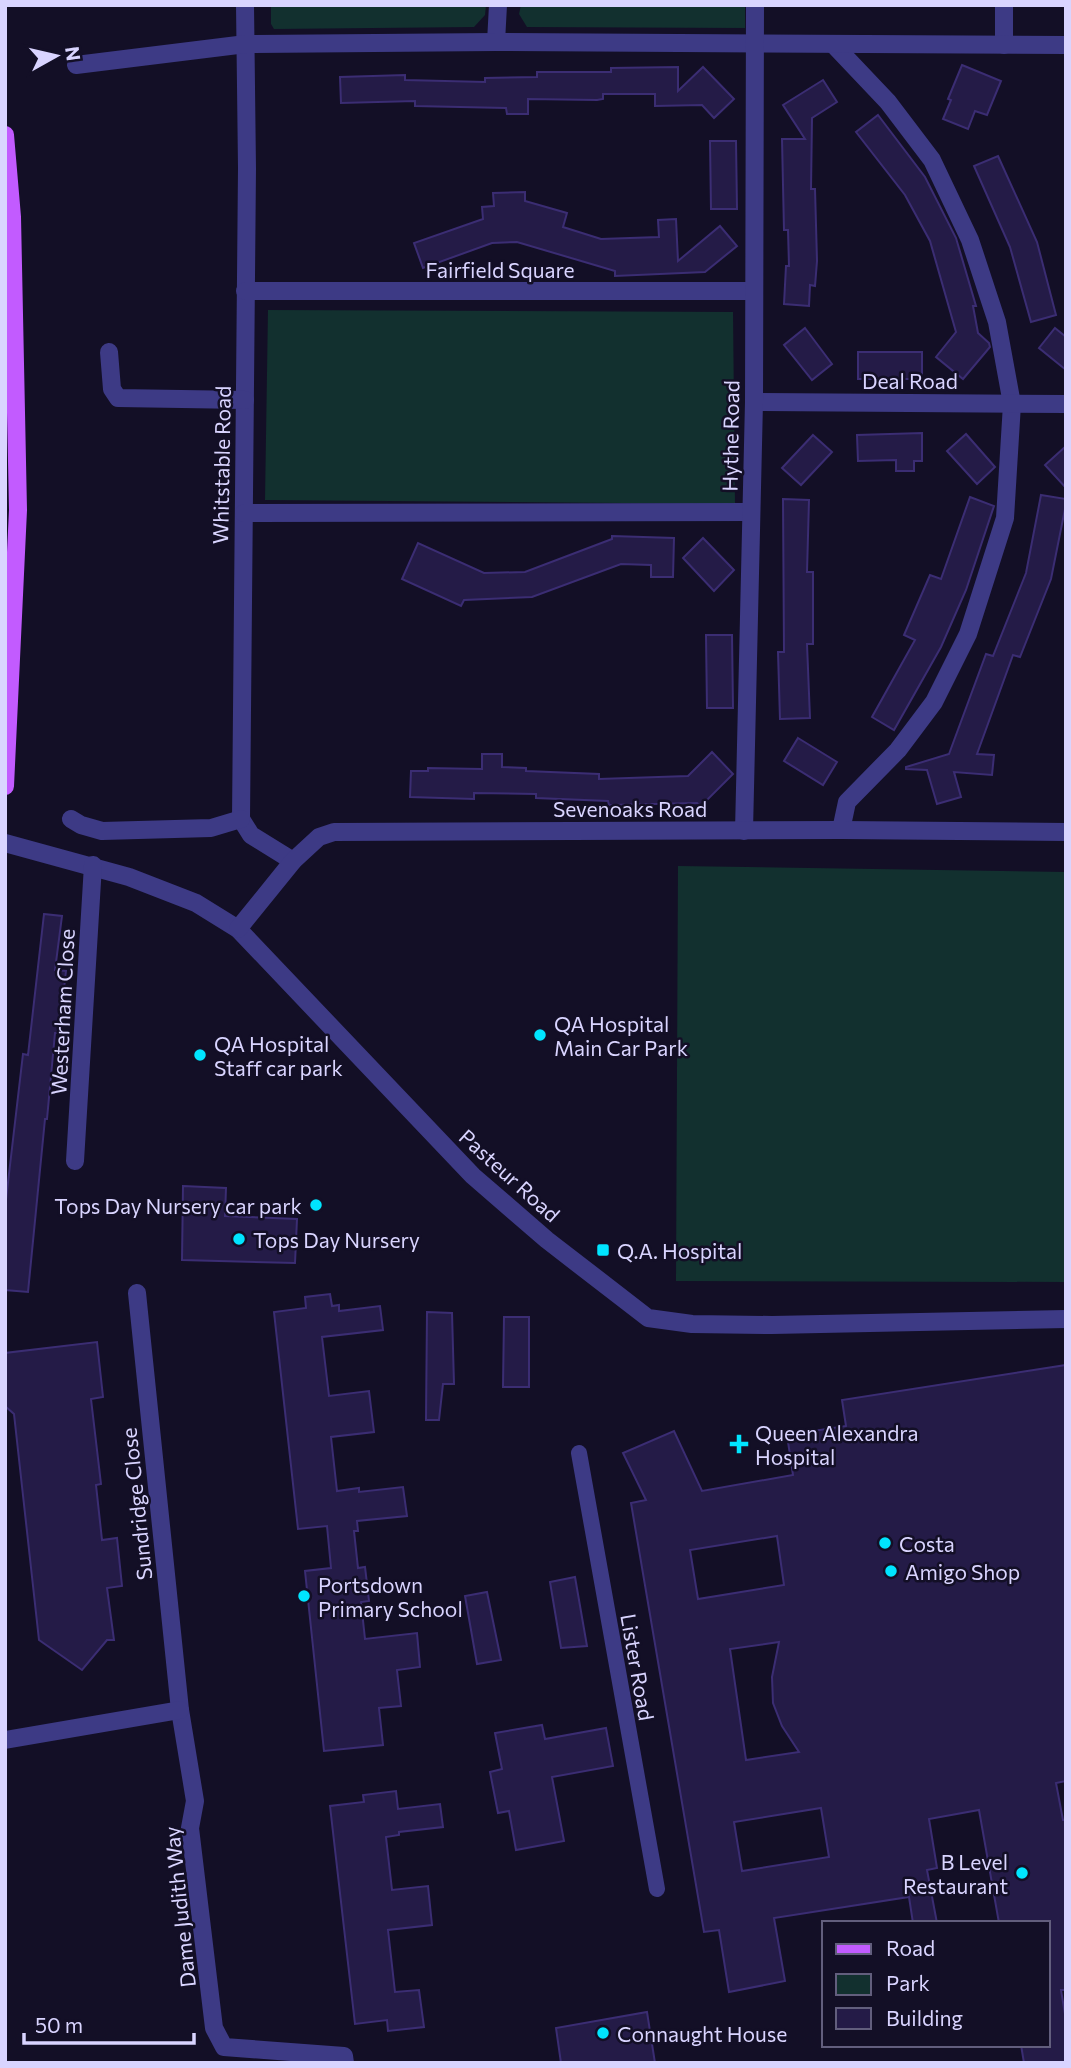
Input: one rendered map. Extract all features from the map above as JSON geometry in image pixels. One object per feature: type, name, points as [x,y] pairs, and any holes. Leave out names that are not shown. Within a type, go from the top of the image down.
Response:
[{"type":"main road","points":[[5,135],[12,217],[18,510],[5,786]]},
{"type":"street","name":"Whitstable Road","points":[[242,819],[245,5]]},
{"type":"street","points":[[496,42],[498,5]]},
{"type":"street","name":"Hythe Road","points":[[744,831],[754,402],[755,5]]},
{"type":"street","points":[[1004,5],[1004,45]]},
{"type":"street","points":[[76,65],[246,44],[756,42],[1066,45]]},
{"type":"street","points":[[833,44],[888,102],[932,160],[970,240],[997,322],[1012,404],[1005,518],[968,634],[934,702],[898,750],[847,802],[841,830]]},
{"type":"street","name":"Fairfield Square","points":[[245,291],[754,291]]},
{"type":"street","points":[[109,352],[112,389],[118,398],[245,400]]},
{"type":"street","name":"Deal Road","points":[[754,402],[1066,404]]},
{"type":"street","points":[[244,513],[751,512]]},
{"type":"street","points":[[71,819],[102,831],[211,828],[242,819],[251,835],[293,861]]},
{"type":"street","name":"Sevenoaks Road","points":[[238,929],[293,861],[319,837],[334,832],[1066,832]]},
{"type":"street","name":"Pasteur Road","points":[[5,843],[130,877],[196,903],[238,929],[473,1177],[536,1232],[648,1318],[692,1324],[772,1325],[1066,1319]]},
{"type":"street","name":"Westerham Close","points":[[75,1161],[93,865]]},
{"type":"street","name":"Sundridge Close","points":[[137,1293],[180,1710],[195,1801]]},
{"type":"street","name":"Lister Road","points":[[579,1453],[657,1889]]},
{"type":"street","points":[[5,1740],[180,1710]]},
{"type":"street","name":"Dame Judith Way","points":[[195,1801],[190,1828],[214,2028],[224,2047],[344,2056],[345,2063]]},
{"type":"green space","points":[[271,5],[486,5],[485,15],[474,27],[274,29],[271,24]]},
{"type":"green space","points":[[521,5],[745,5],[745,28],[527,27],[519,14]]},
{"type":"green space","points":[[268,310],[733,312],[735,504],[265,500]]},
{"type":"green space","points":[[678,866],[1066,872],[1066,1282],[676,1281]]},
{"type":"building","points":[[962,65],[1001,81],[987,115],[975,111],[968,129],[943,119]]},
{"type":"building","points":[[678,67],[678,91],[703,67],[734,99],[714,118],[702,105],[655,106],[655,94],[603,94],[603,99],[597,100],[528,99],[528,114],[507,114],[506,108],[415,106],[415,101],[341,103],[340,77],[405,75],[405,80],[485,82],[485,78],[537,77],[537,72],[611,72],[611,68]]},
{"type":"building","points":[[823,80],[837,102],[812,118],[811,189],[815,189],[817,261],[815,286],[810,285],[809,306],[784,304],[786,266],[789,266],[788,230],[784,230],[782,139],[805,139],[783,105]]},
{"type":"building","points":[[878,115],[925,177],[956,238],[976,306],[973,306],[978,333],[990,347],[963,379],[936,357],[956,332],[930,241],[905,195],[856,132]]},
{"type":"building","points":[[710,141],[736,141],[737,209],[711,209]]},
{"type":"building","points":[[998,156],[1037,242],[1056,315],[1031,322],[1010,247],[974,166]]},
{"type":"building","points":[[525,192],[525,201],[567,213],[563,227],[601,239],[659,237],[658,220],[676,219],[678,261],[720,226],[737,246],[705,272],[615,276],[615,271],[517,242],[492,243],[423,268],[414,243],[483,219],[482,207],[494,206],[493,193]]},
{"type":"building","points":[[805,328],[832,364],[812,380],[784,345]]},
{"type":"building","points":[[1055,328],[1066,337],[1066,370],[1039,348]]},
{"type":"building","points":[[858,352],[922,352],[922,379],[858,379]]},
{"type":"building","points":[[922,433],[922,461],[914,461],[914,471],[896,471],[896,460],[858,461],[857,435]]},
{"type":"building","points":[[966,434],[995,467],[977,484],[947,451]]},
{"type":"building","points":[[813,435],[832,452],[801,485],[782,468]]},
{"type":"building","points":[[1066,446],[1066,488],[1045,465]]},
{"type":"building","points":[[1041,495],[1066,499],[1066,504],[1051,579],[1020,657],[1013,655],[977,754],[994,755],[992,775],[954,772],[961,797],[937,804],[927,770],[906,767],[949,754],[986,654],[993,656],[1026,573]]},
{"type":"building","points":[[970,497],[994,506],[966,590],[941,647],[894,730],[872,717],[915,640],[904,635],[930,575],[941,579]]},
{"type":"building","points":[[783,499],[809,500],[807,572],[813,572],[813,644],[807,644],[810,718],[780,719],[778,652],[784,652]]},
{"type":"building","points":[[612,536],[674,538],[673,577],[651,577],[651,565],[621,564],[532,597],[464,600],[461,606],[402,579],[418,543],[484,573],[525,572],[612,539]]},
{"type":"building","points":[[703,538],[734,570],[714,591],[683,558]]},
{"type":"building","points":[[706,635],[732,635],[733,708],[707,708]]},
{"type":"building","points":[[798,738],[837,762],[823,785],[784,761]]},
{"type":"building","points":[[712,752],[733,774],[701,806],[697,803],[609,805],[608,801],[536,798],[536,794],[474,793],[474,799],[410,797],[411,771],[428,771],[428,768],[482,769],[482,754],[502,754],[502,767],[526,768],[526,771],[599,774],[599,779],[688,776]]},
{"type":"building","points":[[44,914],[62,916],[55,970],[66,971],[59,1033],[55,1033],[28,1292],[5,1290],[5,1208],[23,1054],[28,1055]]},
{"type":"building","name":"Tops Day Nursery","points":[[183,1186],[226,1188],[225,1216],[297,1219],[295,1263],[182,1260]]},
{"type":"building","points":[[330,1294],[332,1306],[339,1305],[339,1311],[380,1306],[383,1330],[322,1337],[329,1396],[369,1391],[374,1432],[331,1437],[337,1491],[359,1488],[359,1492],[403,1487],[407,1516],[357,1521],[358,1531],[354,1531],[358,1568],[365,1567],[369,1601],[361,1602],[365,1639],[417,1633],[420,1667],[397,1670],[401,1706],[379,1708],[383,1745],[324,1751],[305,1571],[331,1568],[327,1526],[298,1529],[274,1312],[306,1308],[305,1297]]},
{"type":"building","points":[[427,1312],[452,1313],[454,1384],[443,1384],[439,1420],[426,1420]]},
{"type":"building","points":[[504,1317],[529,1317],[529,1387],[503,1387]]},
{"type":"building","points":[[97,1342],[103,1397],[91,1399],[101,1484],[96,1485],[102,1540],[117,1538],[122,1586],[107,1588],[114,1640],[107,1640],[82,1670],[39,1640],[14,1414],[5,1406],[5,1353]]},
{"type":"building","points":[[1066,1365],[1066,1781],[1056,1783],[1063,1820],[1066,1820],[1066,1990],[1061,1990],[1066,2020],[1066,2063],[1024,2063],[1021,2047],[1050,2047],[1050,1921],[999,1921],[979,1810],[929,1819],[937,1868],[927,1870],[937,1921],[913,1921],[909,1897],[774,1918],[785,1981],[729,1992],[719,1930],[704,1932],[631,1503],[646,1500],[623,1453],[674,1431],[702,1491],[793,1475],[787,1435],[846,1426],[842,1400]],"holes":[[[777,1536],[784,1585],[698,1599],[690,1550]],[[779,1642],[772,1677],[773,1703],[782,1726],[799,1752],[746,1760],[730,1649]],[[821,1808],[829,1857],[742,1871],[734,1822]]]},
{"type":"building","points":[[575,1577],[587,1646],[561,1648],[550,1582]]},
{"type":"building","points":[[487,1592],[501,1660],[477,1664],[465,1596]]},
{"type":"building","points":[[542,1725],[545,1739],[606,1728],[613,1766],[552,1777],[564,1841],[516,1850],[509,1811],[498,1813],[490,1772],[502,1769],[495,1733]]},
{"type":"building","points":[[396,1791],[398,1809],[440,1804],[443,1827],[399,1832],[399,1835],[386,1837],[392,1890],[428,1886],[432,1925],[388,1930],[395,1992],[419,1990],[424,2027],[388,2031],[387,2020],[355,2024],[330,1806],[364,1802],[363,1795]]},
{"type":"building","name":"Connaught House","points":[[647,2012],[655,2063],[561,2063],[556,2028]]},
{"type":"place","name":"QA Hospital Main Car Park","points":[[540,1035]]},
{"type":"place","name":"QA Hospital Staff car park","points":[[200,1055]]},
{"type":"place","name":"Tops Day Nursery car park","points":[[316,1205]]},
{"type":"place","name":"Tops Day Nursery","points":[[239,1239]]},
{"type":"place","name":"Q.A. Hospital","points":[[603,1250]]},
{"type":"place","name":"Queen Alexandra Hospital","points":[[739,1444]]},
{"type":"place","name":"Costa","points":[[885,1543]]},
{"type":"place","name":"Amigo Shop","points":[[891,1571]]},
{"type":"place","name":"Portsdown Primary School","points":[[304,1596]]},
{"type":"place","name":"B Level Restaurant","points":[[1022,1873]]},
{"type":"place","name":"Connaught House","points":[[603,2033]]}]
